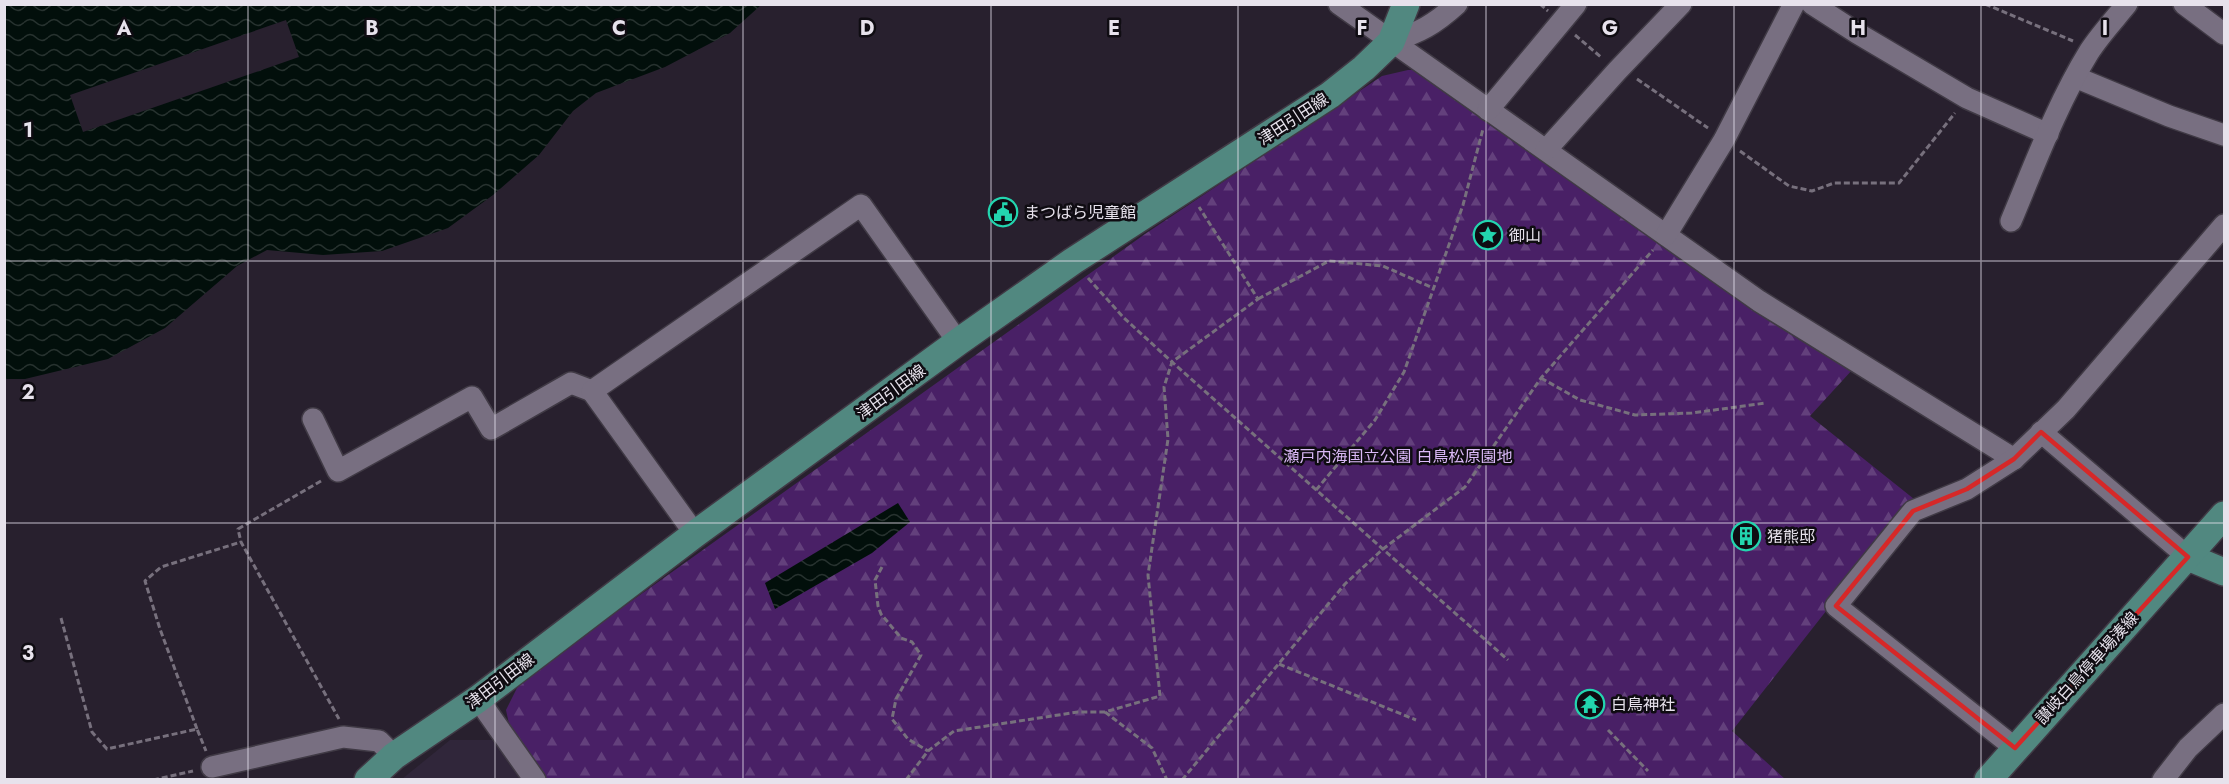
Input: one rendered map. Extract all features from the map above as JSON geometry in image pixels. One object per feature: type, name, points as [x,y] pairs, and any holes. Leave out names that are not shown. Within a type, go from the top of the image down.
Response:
[{"type":"main road","name":"津田引田線","points":[[368,780],[394,756],[478,699],[695,534],[958,342],[1072,261],[1329,95],[1364,68],[1391,42],[1406,4]]},
{"type":"main road","name":"讃岐白鳥停車場湊線","points":[[1988,780],[2224,515]]},
{"type":"main road","points":[[2188,557],[2224,572]]},
{"type":"street","points":[[1339,4],[1759,301],[2014,459]]},
{"type":"street","points":[[1391,42],[1419,33],[1440,20],[1456,4]]},
{"type":"street","points":[[1488,110],[1576,4]]},
{"type":"street","points":[[1666,235],[1724,140],[1794,4]]},
{"type":"street","points":[[1812,4],[1967,98],[2048,134]]},
{"type":"street","points":[[2011,221],[2075,78],[2090,50],[2127,4]]},
{"type":"street","points":[[2184,4],[2224,34]]},
{"type":"street","points":[[1545,150],[1671,8]]},
{"type":"street","points":[[2075,78],[2169,116],[2224,135]]},
{"type":"street","points":[[592,391],[861,204],[958,342]]},
{"type":"street","points":[[2015,748],[1836,606],[1913,511],[1967,489],[2014,459],[2066,409],[2224,225]]},
{"type":"street","points":[[314,419],[338,471],[472,397],[491,429],[571,383],[592,391],[695,534]]},
{"type":"street","points":[[2041,432],[2188,557]]},
{"type":"street","points":[[478,699],[535,780]]},
{"type":"street","points":[[2163,780],[2188,748],[2224,714]]},
{"type":"street","points":[[212,767],[343,737],[379,741],[394,756]]},
{"type":"path","points":[[1984,4],[2066,37],[2090,50]]},
{"type":"path","points":[[1316,490],[1375,420],[1404,372],[1463,205],[1488,110]]},
{"type":"path","points":[[1186,187],[1258,299]]},
{"type":"path","points":[[1182,780],[1345,584],[1383,549],[1466,487],[1541,378],[1666,235]]},
{"type":"path","points":[[1072,261],[1124,318],[1172,362],[1508,660]]},
{"type":"path","points":[[906,780],[928,750],[954,731],[1078,712],[1105,712],[1160,696],[1148,575],[1168,439],[1164,387],[1172,362],[1258,299],[1329,261],[1383,266],[1432,288]]},
{"type":"path","points":[[1541,378],[1580,400],[1635,416],[1692,413],[1766,403]]},
{"type":"path","points":[[338,471],[238,529],[241,542],[340,721],[343,737]]},
{"type":"path","points":[[153,780],[212,767],[160,629],[145,581],[161,567],[241,542]]},
{"type":"path","points":[[882,567],[875,580],[881,614],[901,638],[912,642],[921,655],[896,699],[892,719],[908,739],[928,750]]},
{"type":"path","points":[[61,618],[92,732],[107,749],[197,729]]},
{"type":"path","points":[[1278,663],[1416,720]]},
{"type":"path","points":[[1105,712],[1152,748],[1167,780]]},
{"type":"path","points":[[1608,730],[1648,771]]},
{"type":"highlighted area","points":[[2041,432],[2188,557],[2015,748],[1836,606],[1913,511],[1967,489],[2014,459]]},
{"type":"shaded area","points":[[450,740],[493,740],[520,779],[402,779]]},
{"type":"green space","name":"瀬戸内海国立公園 白鳥松原園地","points":[[1416,70],[1633,222],[1853,369],[1810,416],[1914,499],[1732,731],[1785,779],[544,779],[511,733],[506,710],[521,680],[1145,234],[1382,76]]},
{"type":"water","points":[[5,5],[761,5],[730,33],[665,67],[596,93],[573,111],[539,155],[493,195],[448,228],[382,251],[323,255],[267,250],[237,266],[165,328],[108,359],[25,379],[5,379]]},
{"type":"water","points":[[898,503],[910,522],[872,553],[775,609],[765,583]]},
{"type":"pier","points":[[286,20],[299,57],[83,132],[70,95]]},
{"type":"place","name":"まつばら児童館","points":[[1003,212]]},
{"type":"place","name":"御山","points":[[1488,235]]},
{"type":"place","name":"猪熊邸","points":[[1746,536]]},
{"type":"place","name":"白鳥神社","points":[[1590,704]]}]
